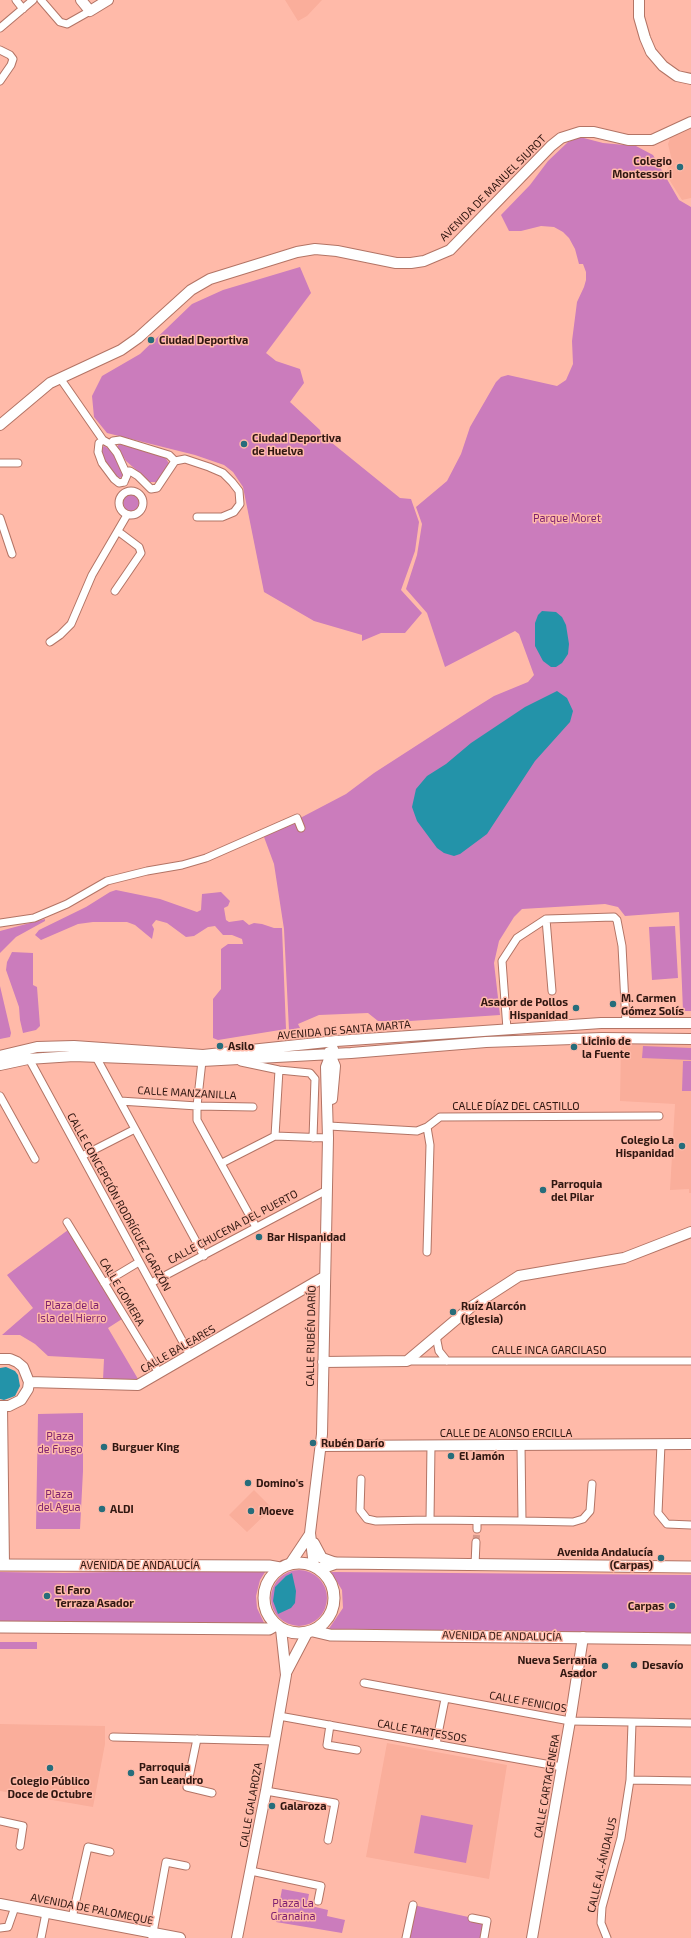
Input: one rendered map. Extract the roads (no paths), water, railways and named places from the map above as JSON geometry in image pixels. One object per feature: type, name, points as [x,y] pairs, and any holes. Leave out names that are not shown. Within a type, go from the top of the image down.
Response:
[{"type":"main road","points":[[302,1563],[317,1568],[327,1577],[332,1586],[334,1597],[333,1608],[329,1617],[322,1625],[310,1632],[294,1633],[278,1627],[269,1616],[265,1606],[264,1595],[269,1580],[285,1566],[302,1563]]},
{"type":"main road","points":[[317,1568],[336,1563],[691,1567]]},
{"type":"main road","name":"AVENIDA DE ANDALUCÍA","points":[[2,1565],[285,1566]]},
{"type":"main road","points":[[0,1627],[269,1630],[278,1627]]},
{"type":"main road","name":"AVENIDA DE ANDALUCÍA","points":[[310,1632],[330,1635],[691,1639]]},
{"type":"street","points":[[16,0],[23,9]]},
{"type":"street","points":[[0,28],[34,0]]},
{"type":"street","points":[[41,0],[60,22],[67,24],[108,0]]},
{"type":"street","points":[[81,0],[90,11]]},
{"type":"street","points":[[639,0],[639,16],[645,38],[651,52],[663,66],[676,76],[691,79]]},
{"type":"street","points":[[0,50],[10,55],[12,59],[0,81]]},
{"type":"street","name":"AVENIDA DE MANUEL SIUROT","points":[[0,425],[40,391],[60,378],[121,350],[138,338],[191,290],[210,279],[297,252],[315,249],[337,251],[396,262],[411,263],[424,261],[450,250],[551,146],[561,138],[580,132],[594,132],[628,140],[652,140],[691,122]]},
{"type":"street","points":[[60,378],[106,442],[118,453],[127,471],[127,479],[124,482]]},
{"type":"street","points":[[124,482],[120,483],[114,479],[102,463],[98,452],[98,443],[120,440],[169,455],[175,461]]},
{"type":"street","points":[[127,471],[130,471],[138,476],[152,489],[157,488],[175,461],[185,459],[210,467],[232,482],[239,491],[240,504],[234,512],[222,517],[197,518]]},
{"type":"street","points":[[0,463],[18,463]]},
{"type":"street","points":[[124,482],[128,492]]},
{"type":"street","points":[[128,492],[139,495],[142,506],[135,514],[127,515],[121,510],[119,503],[122,496],[128,492]]},
{"type":"street","points":[[50,642],[71,624],[92,575],[119,532],[127,515]]},
{"type":"street","points":[[0,518],[12,554]]},
{"type":"street","points":[[115,591],[140,553],[139,547],[119,532]]},
{"type":"street","points":[[0,923],[34,918],[67,904],[107,880],[182,865],[206,858],[297,818],[301,828]]},
{"type":"street","points":[[507,1029],[502,961],[517,938],[546,919],[614,917],[617,920],[623,937],[626,1023]]},
{"type":"street","points":[[546,919],[552,991]]},
{"type":"street","name":"AVENIDA DE SANTA MARTA","points":[[0,1065],[27,1054],[52,1047],[97,1046],[202,1058],[336,1041],[601,1023],[691,1023]]},
{"type":"street","name":"AVENIDA DE SANTA MARTA","points":[[0,1056],[27,1054],[235,1060],[351,1053],[486,1042],[602,1038],[691,1039]]},
{"type":"street","name":"CALLE RUBÉN DARÍO","points":[[317,1568],[310,1534],[321,1446],[330,1067],[331,1054],[336,1041]]},
{"type":"street","points":[[322,1043],[331,1054]]},
{"type":"street","points":[[97,1046],[96,1057],[204,1256]]},
{"type":"street","points":[[310,1055],[330,1067],[351,1053]]},
{"type":"street","name":"CALLE CONCEPCIÓN RODRÍGUEZ GARZÓN","points":[[27,1054],[190,1355]]},
{"type":"street","points":[[202,1058],[197,1120],[256,1227]]},
{"type":"street","points":[[235,1060],[279,1070],[310,1073],[316,1079],[313,1138]]},
{"type":"street","name":"CALLE RUBÉN DARÍO","points":[[328,1138],[330,1067]]},
{"type":"street","points":[[275,1136],[279,1070]]},
{"type":"street","points":[[0,1096],[36,1159]]},
{"type":"street","name":"CALLE MANZANILLA","points":[[120,1101],[197,1106],[253,1107]]},
{"type":"street","name":"CALLE DÍAZ DEL CASTILLO","points":[[329,1126],[417,1131],[427,1127],[440,1117],[659,1116]]},
{"type":"street","points":[[427,1127],[430,1145],[427,1252]]},
{"type":"street","points":[[82,1156],[135,1129]]},
{"type":"street","points":[[222,1163],[275,1136],[328,1138]]},
{"type":"street","name":"CALLE CHUCENA DEL PUERTO","points":[[152,1283],[326,1191]]},
{"type":"street","name":"CALLE GOMERA","points":[[67,1222],[159,1373]]},
{"type":"street","points":[[323,1362],[407,1361],[482,1299],[519,1276],[624,1258],[691,1232]]},
{"type":"street","points":[[104,1283],[139,1262]]},
{"type":"street","name":"CALLE BALEARES","points":[[29,1382],[138,1385],[324,1277]]},
{"type":"street","points":[[436,1336],[439,1351],[447,1361]]},
{"type":"street","points":[[0,1359],[10,1359],[17,1362],[23,1367],[29,1382],[28,1389],[21,1400],[15,1404],[1,1406],[2,1565]]},
{"type":"street","name":"CALLE INCA GARCILASO","points":[[407,1361],[691,1361]]},
{"type":"street","points":[[661,1444],[658,1513],[667,1524],[691,1525]]},
{"type":"street","name":"CALLE DE ALONSO ERCILLA","points":[[321,1446],[691,1444]]},
{"type":"street","points":[[430,1520],[431,1445]]},
{"type":"street","points":[[521,1445],[522,1521]]},
{"type":"street","points":[[361,1479],[360,1510],[368,1519],[376,1521],[430,1520],[573,1522],[583,1519],[590,1512],[592,1484]]},
{"type":"street","points":[[477,1521],[477,1529]]},
{"type":"street","points":[[310,1534],[320,1555],[325,1560],[336,1563]]},
{"type":"street","name":"CALLE RUBÉN DARÍO","points":[[285,1566],[310,1534]]},
{"type":"street","points":[[475,1565],[476,1542]]},
{"type":"street","name":"CALLE GALAROZA","points":[[237,1938],[266,1791],[286,1675],[278,1627]]},
{"type":"street","name":"CALLE GALAROZA","points":[[286,1675],[310,1632]]},
{"type":"street","name":"CALLE CARTAGENERA","points":[[532,1938],[570,1721],[582,1637]]},
{"type":"street","name":"CALLE FENICIOS","points":[[364,1683],[570,1721],[691,1723]]},
{"type":"street","points":[[436,1744],[445,1699]]},
{"type":"street","name":"CALLE TARTESSOS","points":[[279,1716],[562,1767]]},
{"type":"street","name":"CALLE AL-ÁNDALUS","points":[[607,1938],[601,1923],[602,1907],[621,1838],[630,1780],[632,1723]]},
{"type":"street","points":[[330,1725],[327,1745],[357,1750]]},
{"type":"street","points":[[113,1737],[275,1741]]},
{"type":"street","points":[[197,1739],[187,1787],[212,1793]]},
{"type":"street","points":[[630,1780],[691,1781]]},
{"type":"street","points":[[266,1791],[335,1803],[328,1840]]},
{"type":"street","points":[[0,1821],[24,1826],[20,1846]]},
{"type":"street","points":[[72,1918],[88,1847],[110,1852]]},
{"type":"street","points":[[152,1935],[166,1862],[186,1866]]},
{"type":"street","points":[[251,1871],[322,1886],[318,1901]]},
{"type":"street","name":"AVENIDA DE PALOMEQUE","points":[[0,1904],[152,1935],[180,1938]]},
{"type":"street","points":[[406,1938],[413,1905]]},
{"type":"street","points":[[0,1928],[8,1927],[14,1907]]},
{"type":"street","points":[[41,1938],[46,1913]]},
{"type":"street","points":[[472,1918],[487,1921],[484,1938]]},
{"type":"water","points":[[542,611],[556,612],[562,617],[566,625],[569,644],[568,654],[562,663],[556,667],[551,667],[543,661],[535,646],[535,623],[538,615]]},
{"type":"water","points":[[557,691],[567,698],[573,711],[570,722],[535,761],[487,834],[460,854],[454,856],[444,853],[437,848],[417,821],[412,807],[416,789],[427,776],[446,764],[471,743],[525,707]]},
{"type":"water","points":[[6,1367],[15,1371],[18,1375],[20,1386],[15,1396],[4,1400],[0,1399],[0,1368]]},
{"type":"water","points":[[292,1573],[296,1591],[295,1603],[291,1608],[278,1614],[273,1601],[275,1587],[286,1576]]},
{"type":"tunnel","points":[[476,1542],[477,1529]]},
{"type":"place","name":"Colegio Montessori","points":[[680,167]]},
{"type":"place","name":"Ciudad Deportiva","points":[[151,340]]},
{"type":"place","name":"Ciudad Deportiva de Huelva","points":[[244,444]]},
{"type":"place","name":"M. Carmen Gómez Solís","points":[[613,1004]]},
{"type":"place","name":"Asador de Pollos Hispanidad","points":[[576,1008]]},
{"type":"place","name":"Asilo","points":[[220,1046]]},
{"type":"place","name":"Licinio de la Fuente","points":[[574,1047]]},
{"type":"place","name":"Colegio La Hispanidad","points":[[682,1146]]},
{"type":"place","name":"Parroquia del Pilar","points":[[543,1190]]},
{"type":"place","name":"Bar Hispanidad","points":[[259,1237]]},
{"type":"place","name":"Ruíz Alarcón (Iglesia)","points":[[453,1312]]},
{"type":"place","name":"Rubén Darío","points":[[313,1443]]},
{"type":"place","name":"Burguer King","points":[[104,1447]]},
{"type":"place","name":"El Jamón","points":[[451,1456]]},
{"type":"place","name":"Domino's","points":[[248,1483]]},
{"type":"place","name":"ALDI","points":[[102,1509]]},
{"type":"place","name":"Moeve","points":[[251,1511]]},
{"type":"place","name":"Avenida Andalucía (Carpas)","points":[[661,1558]]},
{"type":"place","name":"El Faro Terraza Asador","points":[[47,1596]]},
{"type":"place","name":"Carpas","points":[[672,1606]]},
{"type":"place","name":"Desavío","points":[[634,1665]]},
{"type":"place","name":"Nueva Serranía Asador","points":[[605,1666]]},
{"type":"place","name":"Colegio Público Doce de Octubre","points":[[50,1768]]},
{"type":"place","name":"Parroquia San Leandro","points":[[131,1773]]},
{"type":"place","name":"Galaroza","points":[[272,1806]]},
{"type":"park label","name":"Parque Moret","points":[[567,518]]},
{"type":"park label","name":"Plaza de la Isla del Hierro","points":[[72,1311]]},
{"type":"park label","name":"Plaza de Fuego","points":[[60,1442]]},
{"type":"park label","name":"Plaza del Agua","points":[[59,1500]]},
{"type":"park label","name":"Plaza La Granaina","points":[[293,1909]]}]
